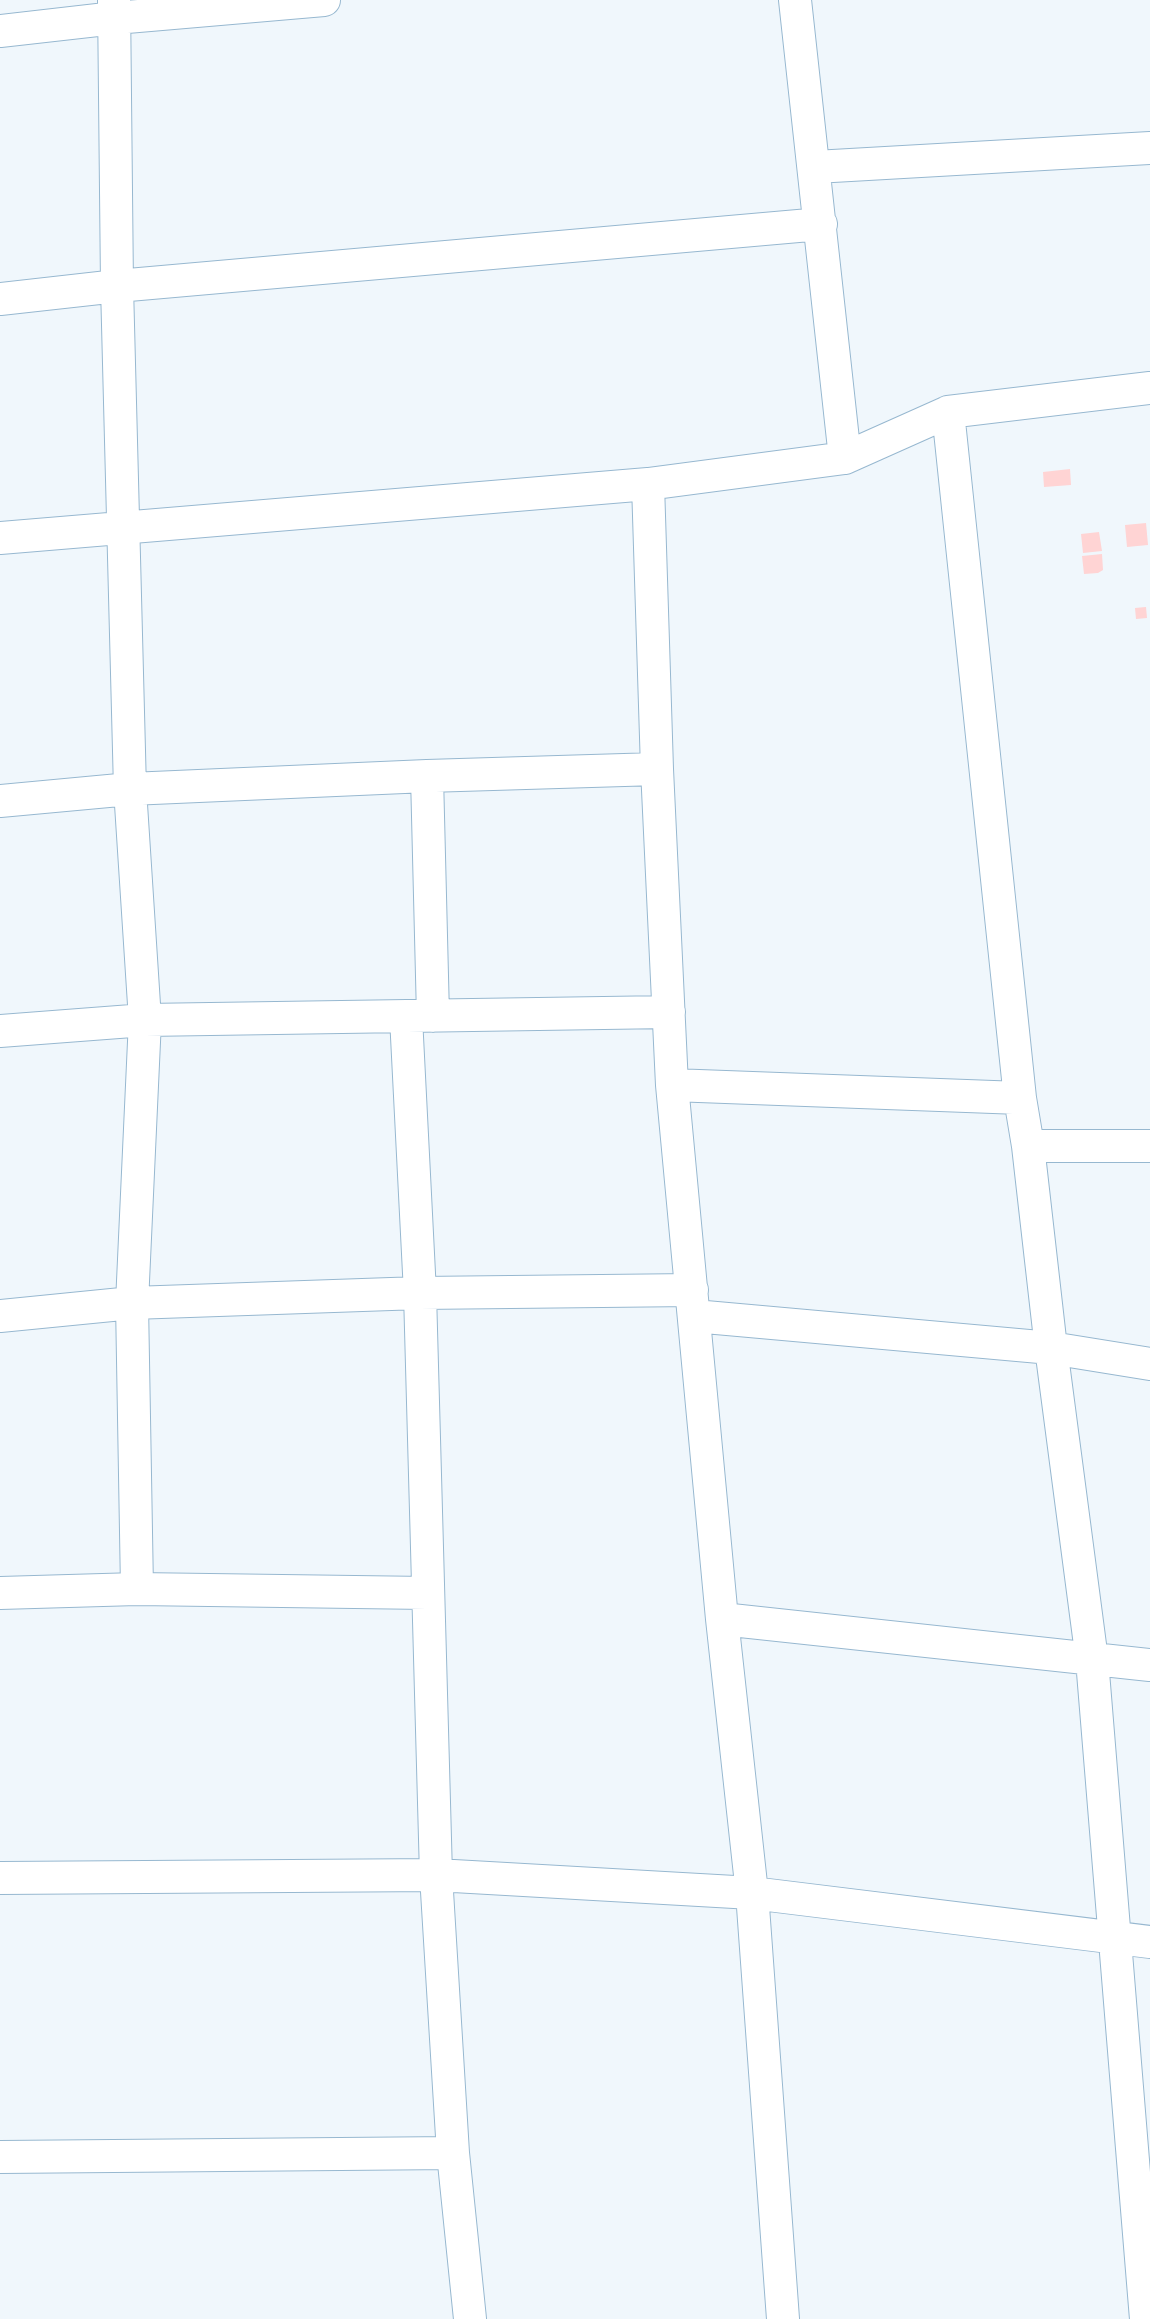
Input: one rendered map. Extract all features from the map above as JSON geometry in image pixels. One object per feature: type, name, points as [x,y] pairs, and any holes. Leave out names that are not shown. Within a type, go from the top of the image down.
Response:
[{"type":"street","points":[[0,31],[114,9],[324,0]]},
{"type":"street","points":[[795,0],[845,458]]},
{"type":"street","points":[[114,9],[117,286],[130,789],[145,1020],[132,1304],[137,1589]]},
{"type":"street","points":[[815,167],[1150,148]]},
{"type":"street","points":[[0,300],[117,286],[821,224]]},
{"type":"street","points":[[0,537],[648,484],[845,458],[948,412],[1150,388]]},
{"type":"street","points":[[948,412],[1020,1098],[1028,1146],[1051,1348],[1092,1660],[1146,2319]]},
{"type":"street","points":[[648,484],[657,769],[672,1085],[722,1619],[752,1893],[783,2319]]},
{"type":"street","points":[[0,801],[130,789],[657,769]]},
{"type":"street","points":[[427,776],[419,1016],[420,1293],[427,1593],[436,1875],[453,2152],[470,2319]]},
{"type":"street","points":[[0,1031],[145,1020],[669,1012]]},
{"type":"street","points":[[672,1085],[1020,1098]]},
{"type":"street","points":[[1028,1146],[1150,1146]]},
{"type":"street","points":[[0,1316],[132,1304],[420,1293],[693,1303],[1051,1348],[1150,1364]]},
{"type":"street","points":[[0,1593],[137,1589],[427,1593]]},
{"type":"street","points":[[722,1619],[1150,1665]]},
{"type":"street","points":[[0,1878],[436,1875],[752,1893],[1150,1942]]},
{"type":"street","points":[[0,2157],[453,2152]]},
{"type":"building","points":[[1070,469],[1071,485],[1044,487],[1043,472]]},
{"type":"building","points":[[1146,523],[1148,545],[1127,547],[1125,525]]},
{"type":"building","points":[[1099,532],[1102,551],[1083,553],[1081,534]]},
{"type":"building","points":[[1102,554],[1103,570],[1098,573],[1084,574],[1082,556]]},
{"type":"building","points":[[1146,607],[1147,618],[1136,619],[1135,608]]}]
